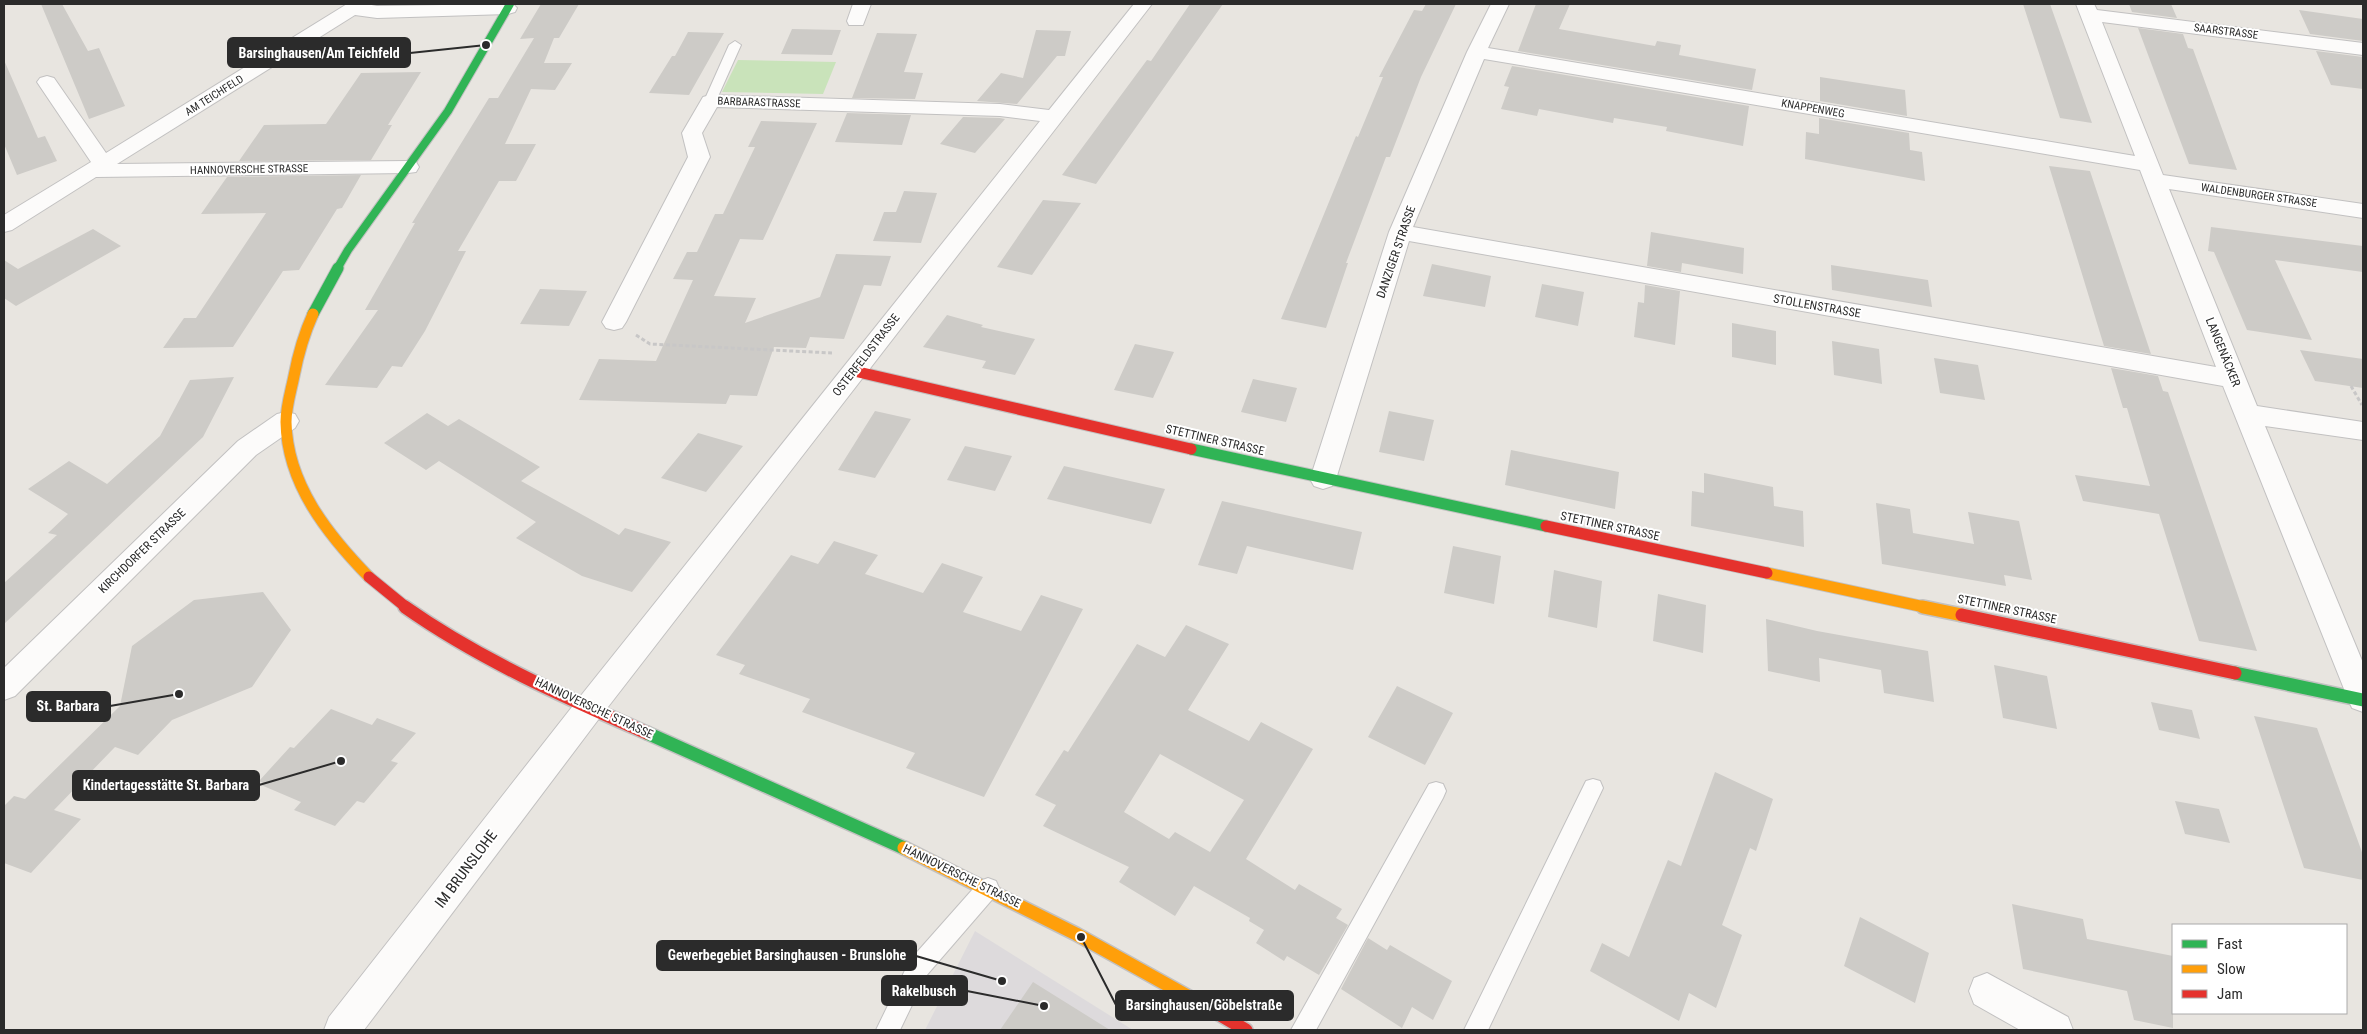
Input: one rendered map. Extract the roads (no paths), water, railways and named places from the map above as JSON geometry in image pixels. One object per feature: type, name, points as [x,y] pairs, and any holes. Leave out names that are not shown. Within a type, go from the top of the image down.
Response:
[{"type":"street","name":"DANZIGER STRASSE","points":[[1323,479],[1400,232],[1477,52],[1500,4]]},
{"type":"street","points":[[354,7],[378,12],[509,6]]},
{"type":"street","name":"HANNOVERSCHE STRASSE","points":[[509,6],[441,122],[357,237],[328,282],[306,330],[292,376],[286,421],[293,466],[311,506],[340,547],[389,594],[466,645],[590,707],[859,827],[988,888],[1081,937],[1246,1030]]},
{"type":"street","name":"OSTERFELDSTRASSE","points":[[590,707],[1055,117],[1135,6]]},
{"type":"street","name":"AM TEICHFELD","points":[[4,225],[354,7]]},
{"type":"street","name":"SAARSTRASSE","points":[[2087,9],[2363,49]]},
{"type":"street","name":"LANGENÄCKER","points":[[2087,9],[2247,414],[2363,699]]},
{"type":"street","name":"KNAPPENWEG","points":[[1477,52],[2151,172]]},
{"type":"street","points":[[47,82],[97,168]]},
{"type":"street","name":"BARBARASTRASSE","points":[[614,322],[699,158],[692,133],[710,101],[1000,110],[1055,117]]},
{"type":"street","name":"HANNOVERSCHE STRASSE","points":[[97,168],[408,167]]},
{"type":"street","name":"WALDENBURGER STRASSE","points":[[2151,172],[2363,210]]},
{"type":"street","name":"STOLLENSTRASSE","points":[[1400,232],[2234,379]]},
{"type":"street","name":"STETTINER STRASSE","points":[[860,363],[1323,479],[2363,699]]},
{"type":"street","points":[[2247,414],[2363,431]]},
{"type":"street","name":"KIRCHDORFER STRASSE","points":[[4,687],[247,448],[286,421]]},
{"type":"street","name":"IM BRUNSLOHE","points":[[342,1030],[590,707]]},
{"type":"street","points":[[1987,991],[2055,1030]]},
{"type":"lane","points":[[710,101],[735,45]]},
{"type":"lane","points":[[1476,1030],[1593,788]]},
{"type":"lane","points":[[1303,1030],[1436,791]]},
{"type":"lane","points":[[888,1030],[918,968],[988,888]]},
{"type":"place","name":"Barsinghausen/Am Teichfeld","points":[[486,45]]},
{"type":"place","name":"St. Barbara","points":[[179,694]]},
{"type":"place","name":"Kindertagesstätte St. Barbara","points":[[341,761]]},
{"type":"place","name":"Barsinghausen/Göbelstraße","points":[[1081,937]]},
{"type":"place","name":"Gewerbegebiet Barsinghausen - Brunslohe","points":[[1002,981]]},
{"type":"place","name":"Rakelbusch","points":[[1044,1006]]}]
